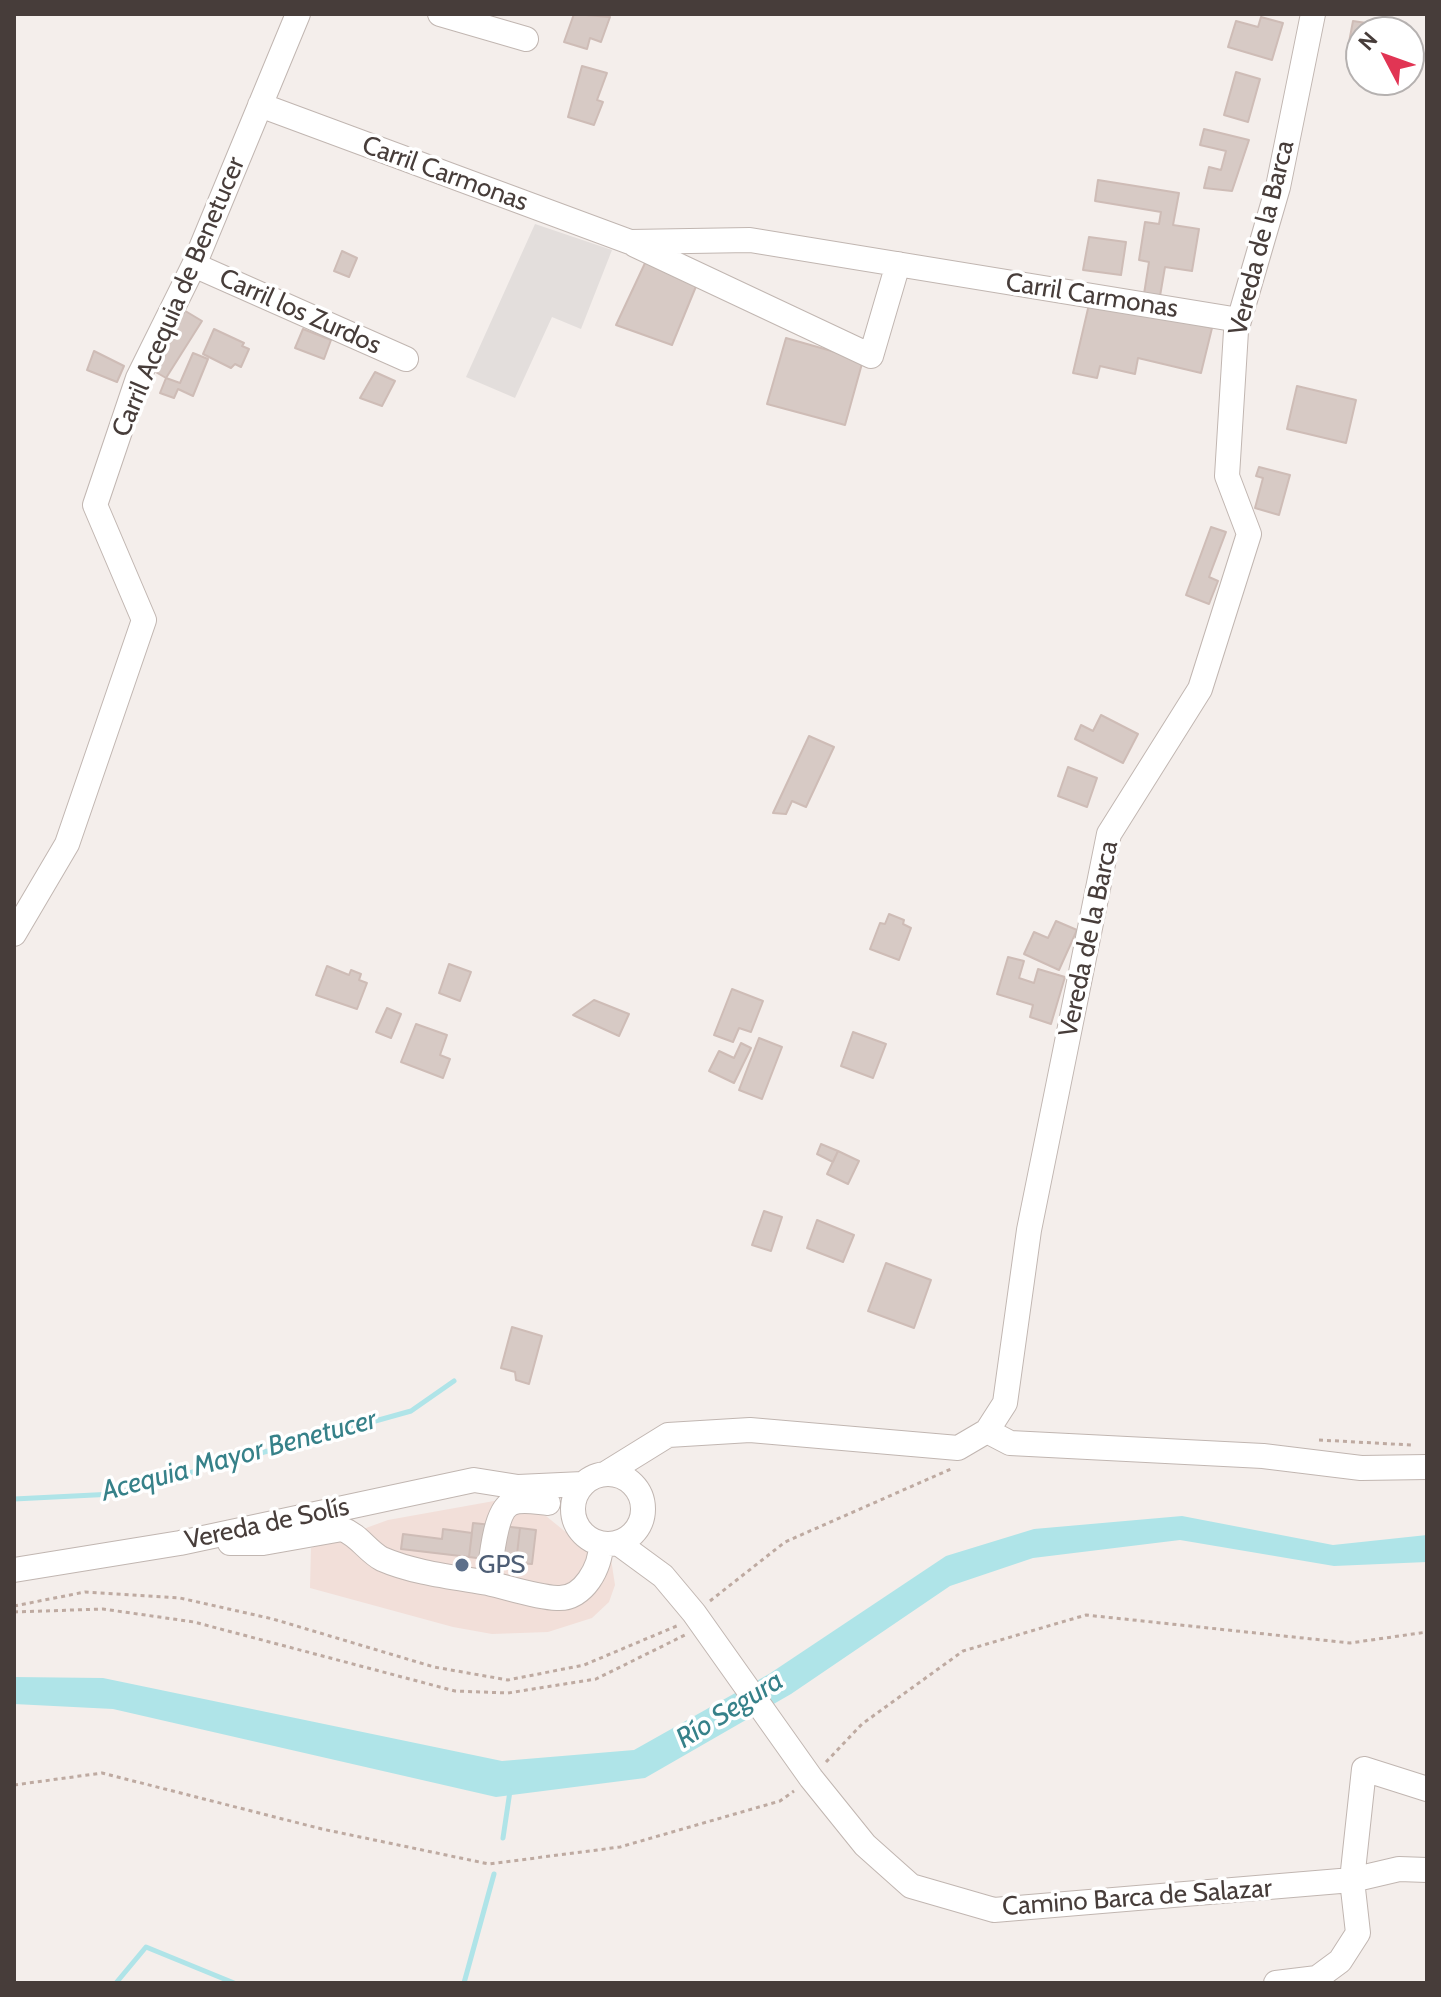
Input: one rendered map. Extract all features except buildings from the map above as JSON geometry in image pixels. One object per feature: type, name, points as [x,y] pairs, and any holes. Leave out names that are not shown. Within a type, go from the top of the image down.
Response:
[{"type":"street","name":"Carril Acequia de Benetucer","points":[[14,934],[67,844],[144,620],[95,505],[138,378],[194,265],[298,14]]},
{"type":"street","points":[[440,14],[526,39]]},
{"type":"street","name":"Vereda de la Barca","points":[[987,1431],[1005,1403],[1029,1230],[1109,834],[1200,689],[1249,534],[1227,476],[1239,320],[1278,187],[1313,14]]},
{"type":"street","name":"Carril Carmonas","points":[[260,105],[630,242],[871,356],[898,264]]},
{"type":"street","name":"Carril Carmonas","points":[[630,242],[750,240],[1239,320]]},
{"type":"street","name":"Carril los Zurdos","points":[[194,265],[406,359]]},
{"type":"street","points":[[594,1479],[627,1479],[636,1487],[643,1508],[642,1520],[628,1538],[609,1543],[583,1534],[573,1516],[573,1504],[594,1479],[668,1435],[750,1430],[958,1448],[987,1431],[1010,1443],[1263,1456],[1361,1468],[1424,1456]]},
{"type":"street","points":[[636,1487],[668,1435]]},
{"type":"street","name":"Vereda de Solís","points":[[14,1570],[180,1543],[474,1480],[518,1487],[594,1479]]},
{"type":"street","name":"Vereda de Solís","points":[[518,1487],[573,1516]]},
{"type":"street","points":[[488,1583],[500,1516],[508,1505],[519,1501],[548,1503]]},
{"type":"street","name":"Camino Barca de Salazar","points":[[642,1520],[663,1576],[698,1619],[811,1778],[865,1845],[911,1886],[994,1910],[1352,1880],[1399,1869],[1427,1870]]},
{"type":"street","points":[[180,1543],[263,1543],[342,1529],[353,1533],[380,1558],[428,1572],[560,1599],[577,1591],[596,1573],[609,1543]]},
{"type":"street","name":"Camino Barca de Salazar","points":[[609,1543],[663,1576]]},
{"type":"street","points":[[1276,1983],[1317,1978],[1340,1961],[1358,1933],[1352,1880],[1364,1769],[1427,1789]]},
{"type":"path","points":[[1310,1440],[1424,1456]]},
{"type":"path","points":[[14,1612],[103,1609],[194,1622],[455,1691],[508,1693],[596,1679],[698,1619],[785,1542],[954,1468]]},
{"type":"path","points":[[14,1606],[85,1592],[180,1598],[273,1619],[434,1667],[508,1680],[584,1665],[698,1619]]},
{"type":"path","points":[[14,1785],[102,1773],[322,1829],[489,1864],[620,1847],[780,1801],[811,1778],[862,1724],[963,1651],[1086,1615],[1350,1643],[1427,1632]]},
{"type":"shaded area","points":[[535,224],[612,250],[581,329],[552,317],[515,398],[466,377]]},
{"type":"shaded area","name":"GPS","points":[[494,1501],[546,1516],[589,1551],[611,1559],[615,1585],[609,1602],[592,1618],[548,1632],[492,1634],[453,1627],[310,1588],[311,1548],[388,1520]]},
{"type":"water","name":"Río Segura","points":[[1182,1516],[1333,1545],[1427,1535],[1427,1562],[1334,1566],[1180,1540],[1033,1558],[950,1586],[791,1694],[645,1778],[496,1797],[113,1709],[14,1704],[14,1677],[103,1678],[502,1761],[634,1750],[769,1674],[946,1556],[1034,1529]]},
{"type":"waterway","name":"Acequia Mayor Benetucer","points":[[14,1499],[114,1494],[411,1411],[454,1381]]},
{"type":"waterway","points":[[503,1838],[510,1791]]},
{"type":"waterway","points":[[464,1983],[494,1874]]},
{"type":"waterway","points":[[116,1983],[146,1947],[234,1983]]},
{"type":"place","name":"GPS","points":[[462,1565]]}]
